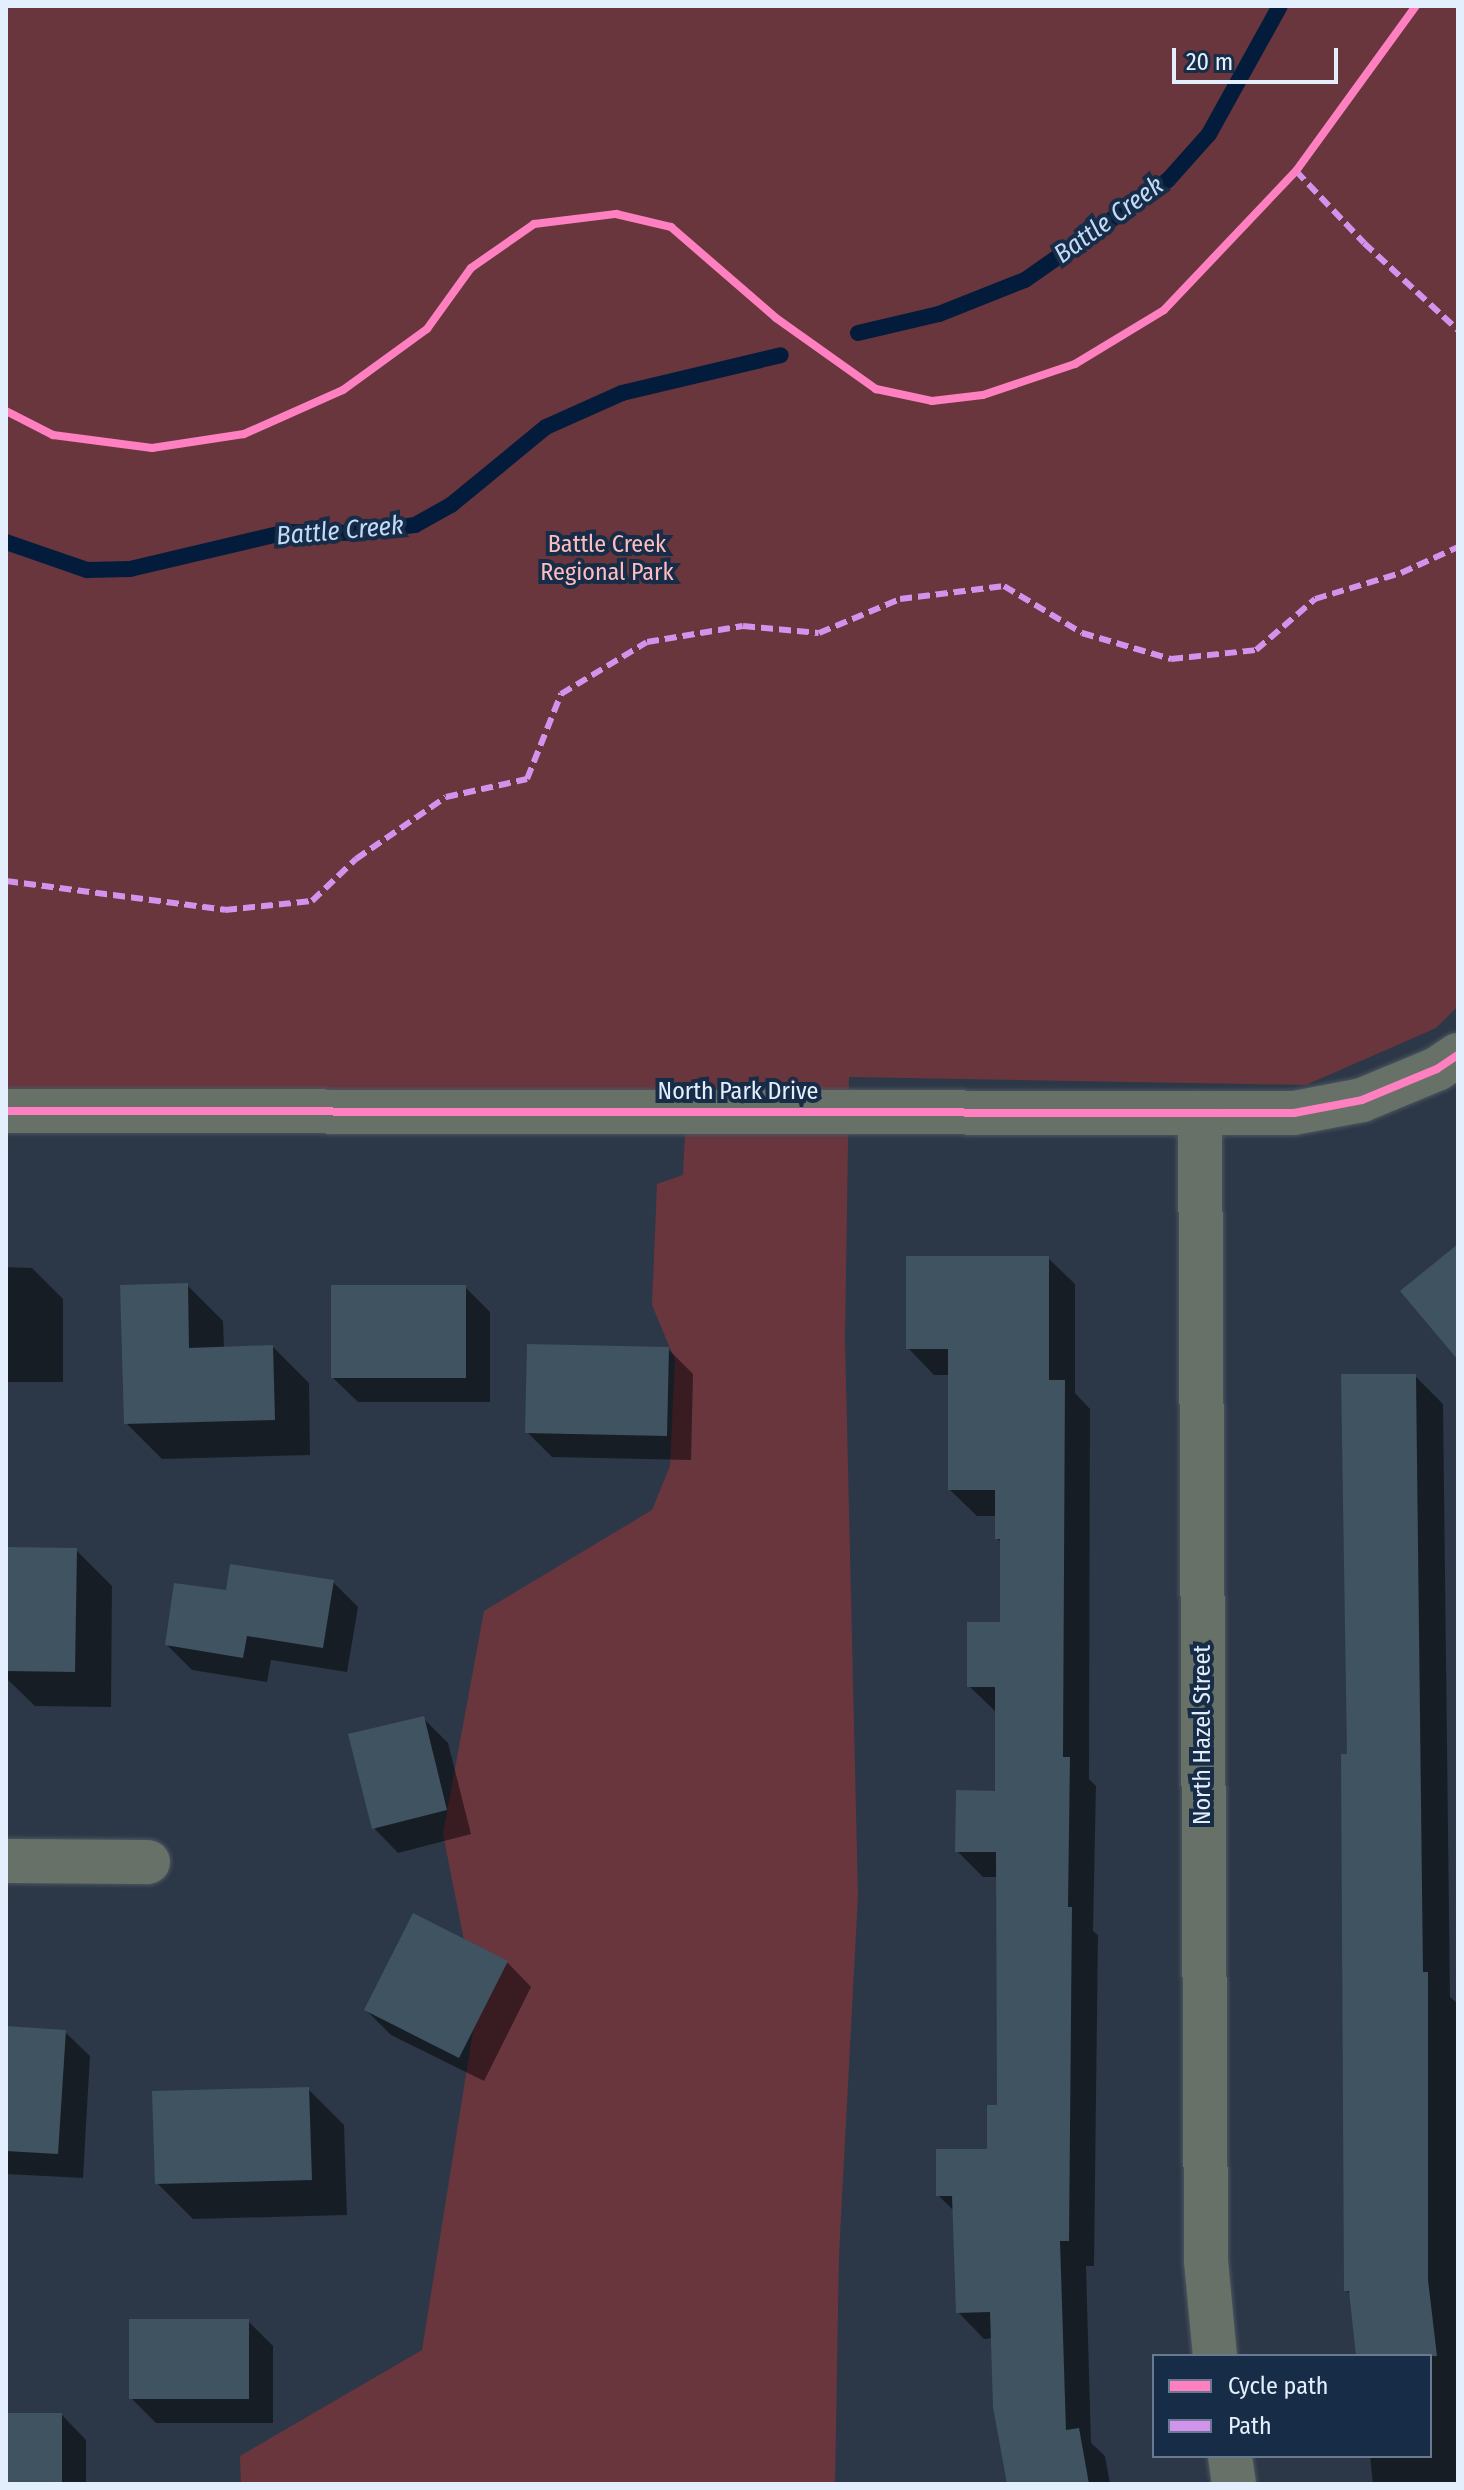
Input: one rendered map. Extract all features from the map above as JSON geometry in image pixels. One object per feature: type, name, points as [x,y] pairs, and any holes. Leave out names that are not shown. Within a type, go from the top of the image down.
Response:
[{"type":"street","name":"North Park Drive","points":[[6,1111],[1294,1113],[1362,1100],[1437,1069],[1458,1055]]},
{"type":"street","name":"North Hazel Street","points":[[1200,1114],[1206,2261],[1215,2354]]},
{"type":"street","points":[[6,1861],[148,1862]]},
{"type":"street","points":[[1230,2458],[1234,2484]]},
{"type":"green space","name":"Battle Creek Regional Park","points":[[6,6],[1458,6],[1458,1006],[1436,1028],[1306,1085],[849,1077],[845,1339],[858,1896],[839,2254],[835,2484],[241,2484],[240,2456],[422,2350],[477,2006],[443,1834],[484,1611],[652,1510],[670,1466],[675,1360],[652,1305],[657,1184],[683,1175],[686,1113],[6,1110]]},
{"type":"building","points":[[1458,1244],[1458,1360],[1400,1291]]},
{"type":"building","points":[[906,1256],[1049,1256],[1049,1380],[1065,1380],[1063,1757],[1070,1757],[1068,1907],[1072,1907],[1069,2241],[1060,2241],[1066,2430],[1079,2428],[1089,2484],[1007,2484],[993,2407],[990,2312],[956,2313],[952,2196],[936,2196],[936,2149],[987,2149],[987,2105],[997,2105],[996,1852],[955,1852],[956,1790],[995,1791],[995,1687],[967,1687],[967,1622],[1000,1622],[1000,1539],[995,1539],[995,1490],[948,1490],[948,1349],[906,1349]]},
{"type":"building","points":[[188,1283],[189,1348],[273,1345],[275,1420],[124,1424],[120,1285]]},
{"type":"building","points":[[331,1285],[466,1285],[466,1378],[331,1378]]},
{"type":"building","points":[[527,1344],[669,1347],[667,1436],[525,1433]]},
{"type":"building","points":[[1341,1374],[1416,1374],[1423,1972],[1428,1972],[1428,2280],[1437,2356],[1356,2354],[1349,2291],[1344,2291],[1341,1754],[1347,1754]]},
{"type":"building","points":[[6,1547],[77,1548],[75,1672],[6,1671]]},
{"type":"building","points":[[230,1564],[334,1580],[323,1648],[247,1636],[243,1658],[165,1645],[174,1583],[226,1590]]},
{"type":"building","points":[[424,1716],[447,1810],[372,1829],[348,1734]]},
{"type":"building","points":[[413,1913],[508,1961],[459,2058],[364,2010]]},
{"type":"building","points":[[6,2026],[66,2030],[58,2154],[6,2151]]},
{"type":"building","points":[[309,2087],[312,2180],[155,2184],[152,2091]]},
{"type":"building","points":[[129,2319],[249,2319],[249,2399],[129,2399]]},
{"type":"building","points":[[6,2413],[62,2413],[62,2484],[6,2484]]},
{"type":"waterway","name":"Battle Creek","points":[[858,333],[939,314],[1025,280],[1168,180],[1209,134],[1280,6]]},
{"type":"waterway","name":"Battle Creek","points":[[6,542],[87,570],[130,569],[286,532],[357,533],[415,525],[451,505],[546,427],[622,393],[781,355]]},
{"type":"marked path","points":[[1296,171],[1364,243],[1458,330]]},
{"type":"marked path","points":[[6,881],[225,910],[312,901],[356,859],[446,797],[527,779],[561,694],[647,642],[743,626],[819,633],[900,599],[1004,586],[1082,633],[1171,659],[1256,650],[1315,599],[1401,573],[1458,547]]},
{"type":"cycle path","points":[[6,411],[53,435],[152,448],[244,434],[343,390],[427,329],[471,268],[534,224],[616,214],[671,227],[776,318],[876,389],[932,401],[983,395],[1075,364],[1164,310],[1296,171],[1416,6]]},
{"type":"cycle path","points":[[6,1111],[1294,1113],[1362,1100],[1437,1069],[1458,1055]]}]
